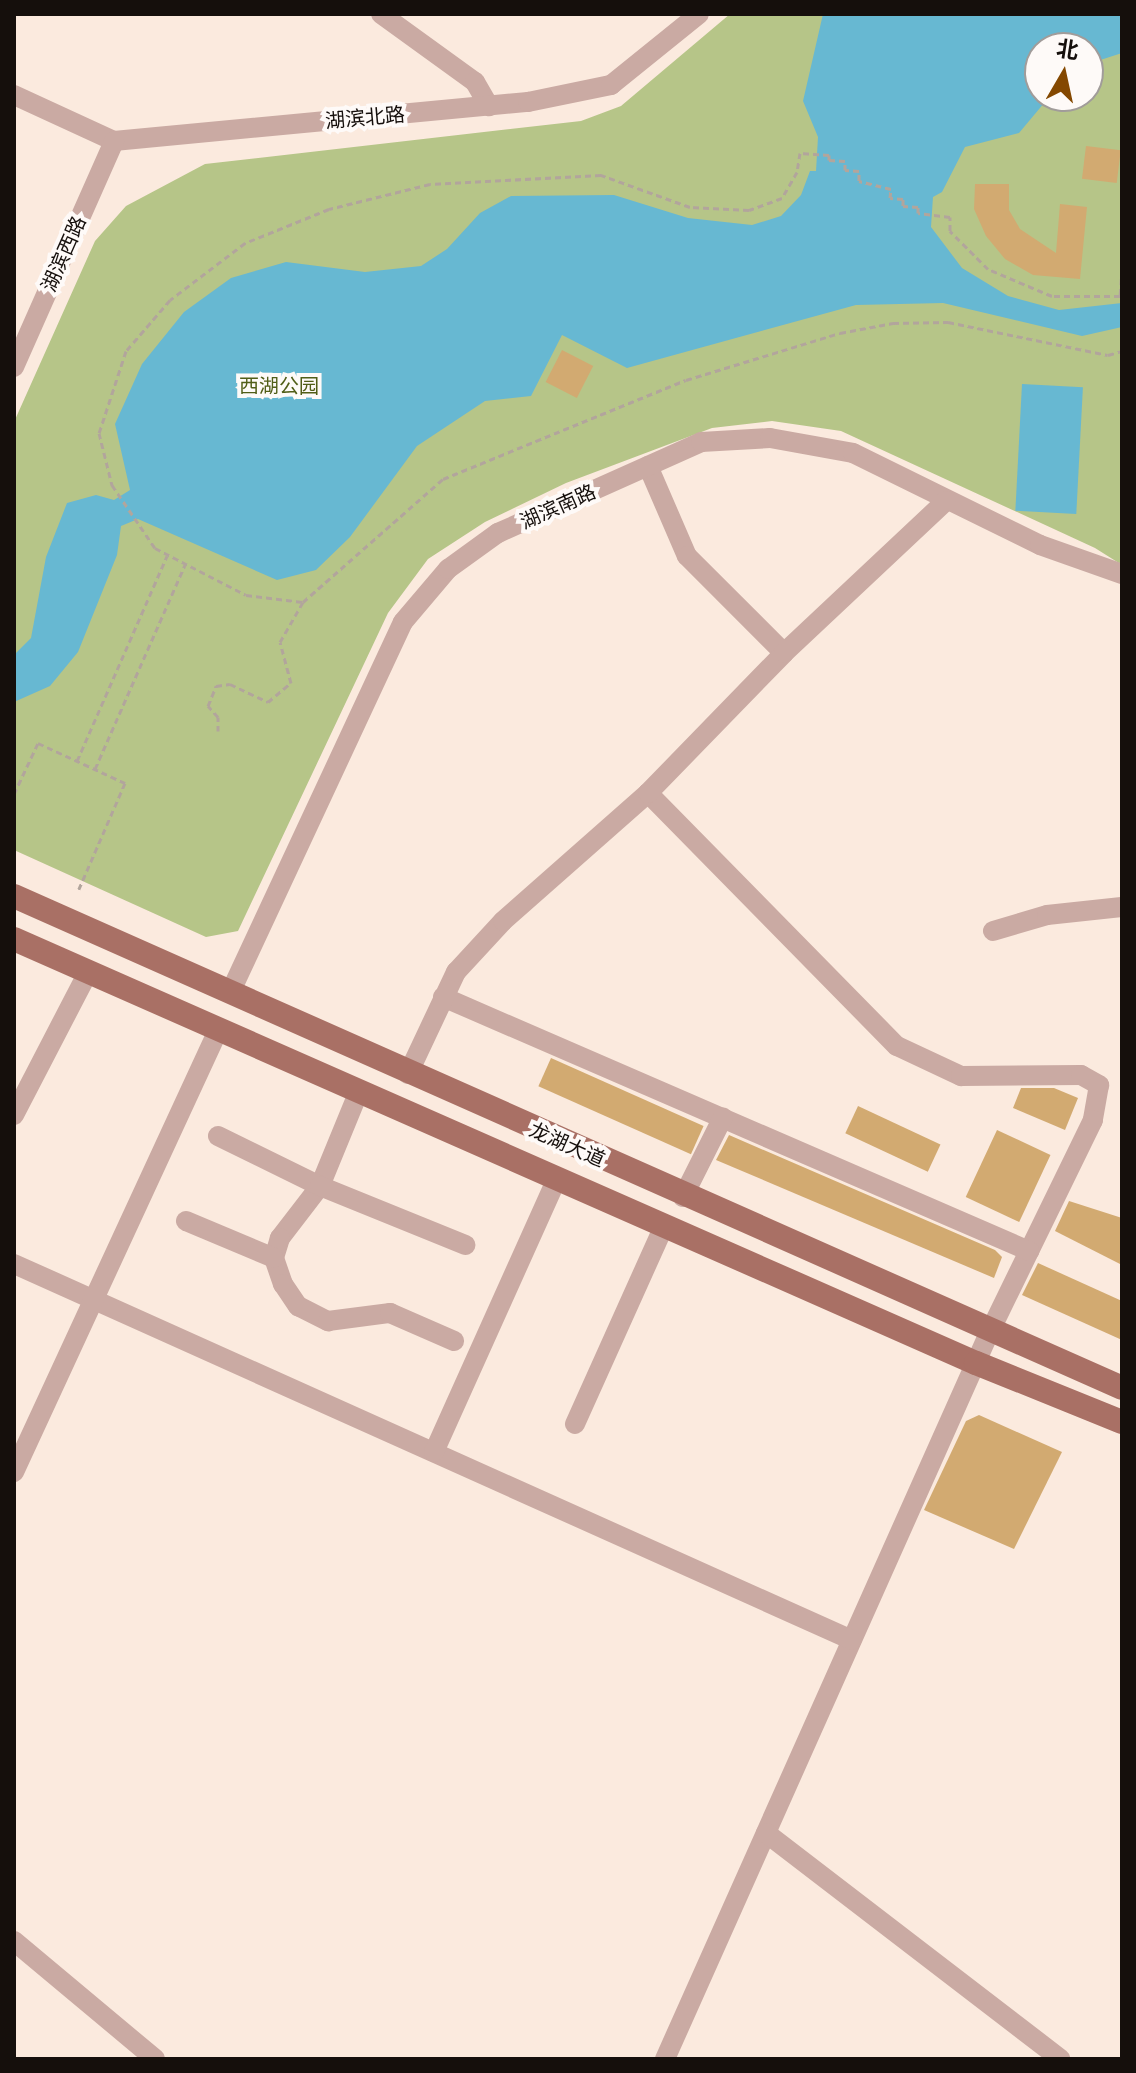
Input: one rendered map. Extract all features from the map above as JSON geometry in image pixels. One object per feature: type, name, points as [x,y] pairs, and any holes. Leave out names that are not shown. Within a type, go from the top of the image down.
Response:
[{"type":"main road","name":"龙湖大道","points":[[14,896],[989,1333],[1122,1388]]},
{"type":"main road","name":"龙湖大道","points":[[14,939],[976,1363],[1122,1422]]},
{"type":"street","points":[[381,14],[475,82],[489,106]]},
{"type":"street","name":"湖滨北路","points":[[114,141],[576,96],[611,85],[656,54],[699,14]]},
{"type":"street","points":[[14,95],[114,141]]},
{"type":"street","name":"湖滨西路","points":[[14,367],[114,141]]},
{"type":"street","name":"湖滨南路","points":[[230,993],[403,622],[448,569],[498,533],[701,442],[770,438],[853,453],[1040,545],[1122,574]]},
{"type":"street","points":[[648,466],[687,556],[784,653]]},
{"type":"street","points":[[408,1074],[456,972],[503,921],[648,793],[784,653],[946,501]]},
{"type":"street","points":[[648,793],[897,1046],[961,1076],[1081,1075],[1099,1085],[1093,1120],[989,1333],[665,2059]]},
{"type":"street","points":[[993,931],[1047,915],[1122,907]]},
{"type":"street","points":[[14,1115],[88,972]]},
{"type":"street","points":[[443,997],[1029,1251]]},
{"type":"street","points":[[14,1472],[219,1029]]},
{"type":"street","points":[[359,1091],[320,1186],[280,1238],[274,1258],[283,1284],[298,1306],[328,1321],[390,1313],[454,1341]]},
{"type":"street","points":[[683,1197],[723,1117]]},
{"type":"street","points":[[218,1136],[320,1186],[465,1245]]},
{"type":"street","points":[[434,1452],[557,1178]]},
{"type":"street","points":[[186,1221],[274,1258]]},
{"type":"street","points":[[575,1424],[664,1226]]},
{"type":"street","points":[[14,1264],[852,1640]]},
{"type":"street","points":[[766,1833],[1060,2059]]},
{"type":"street","points":[[14,1941],[155,2059]]},
{"type":"path","points":[[303,602],[246,595],[167,555],[141,527],[118,494],[99,433],[126,351],[170,300],[245,243],[329,209],[430,184],[601,175],[690,207],[749,210],[782,198],[797,172],[800,153],[845,161],[845,170],[859,171],[859,181],[891,189],[890,198],[918,207],[918,213],[950,217],[950,231],[988,269],[1052,296],[1120,296],[1122,269]]},
{"type":"path","points":[[218,731],[218,717],[208,706],[216,686],[230,684],[268,702],[291,683],[280,642],[303,602],[443,479],[700,376],[840,333],[893,323],[948,322],[1108,355],[1122,351]]},
{"type":"path","points":[[77,761],[167,555]]},
{"type":"path","points":[[95,769],[185,565]]},
{"type":"path","points":[[14,794],[38,743],[125,783],[79,889]]},
{"type":"green space","name":"西湖公园","points":[[730,14],[1122,14],[1122,565],[1095,548],[841,431],[772,421],[712,428],[566,483],[485,522],[428,559],[388,613],[238,931],[206,937],[14,850],[14,422],[95,241],[126,206],[205,164],[581,121],[621,106]]},
{"type":"water","points":[[823,14],[1122,14],[1122,53],[1104,59],[1104,32],[1024,32],[1024,112],[1037,112],[1019,133],[965,147],[942,192],[933,197],[931,227],[962,268],[1008,296],[1059,310],[1122,303],[1122,327],[1082,336],[943,303],[856,305],[627,368],[562,335],[531,396],[485,401],[417,446],[350,537],[316,570],[277,580],[138,519],[121,526],[117,555],[78,652],[50,686],[14,702],[14,655],[31,638],[46,557],[67,503],[96,495],[114,500],[130,490],[115,424],[142,364],[184,312],[231,278],[286,262],[365,272],[421,266],[447,249],[480,213],[511,196],[614,195],[688,218],[752,225],[781,216],[801,195],[810,171],[816,171],[818,137],[803,101]]},
{"type":"water","points":[[1022,384],[1083,387],[1076,514],[1015,511]]},
{"type":"building","points":[[1086,146],[1121,150],[1117,183],[1082,179]]},
{"type":"building","points":[[975,184],[1009,184],[1009,210],[1020,229],[1056,253],[1060,204],[1087,207],[1080,279],[1033,275],[1005,259],[986,236],[974,209]]},
{"type":"building","points":[[562,350],[593,366],[577,398],[546,382]]},
{"type":"building","points":[[551,1058],[704,1126],[691,1154],[538,1086]]},
{"type":"building","points":[[1021,1088],[1054,1088],[1078,1098],[1065,1130],[1013,1108]]},
{"type":"building","points":[[858,1106],[940,1144],[928,1172],[845,1133]]},
{"type":"building","points":[[997,1130],[1050,1155],[1019,1222],[966,1197]]},
{"type":"building","points":[[729,1135],[995,1250],[1002,1257],[994,1278],[716,1160]]},
{"type":"building","points":[[1069,1201],[1122,1218],[1122,1265],[1055,1231]]},
{"type":"building","points":[[1038,1263],[1122,1301],[1122,1340],[1022,1295]]},
{"type":"building","points":[[979,1415],[1062,1452],[1014,1549],[924,1510],[966,1421]]}]
